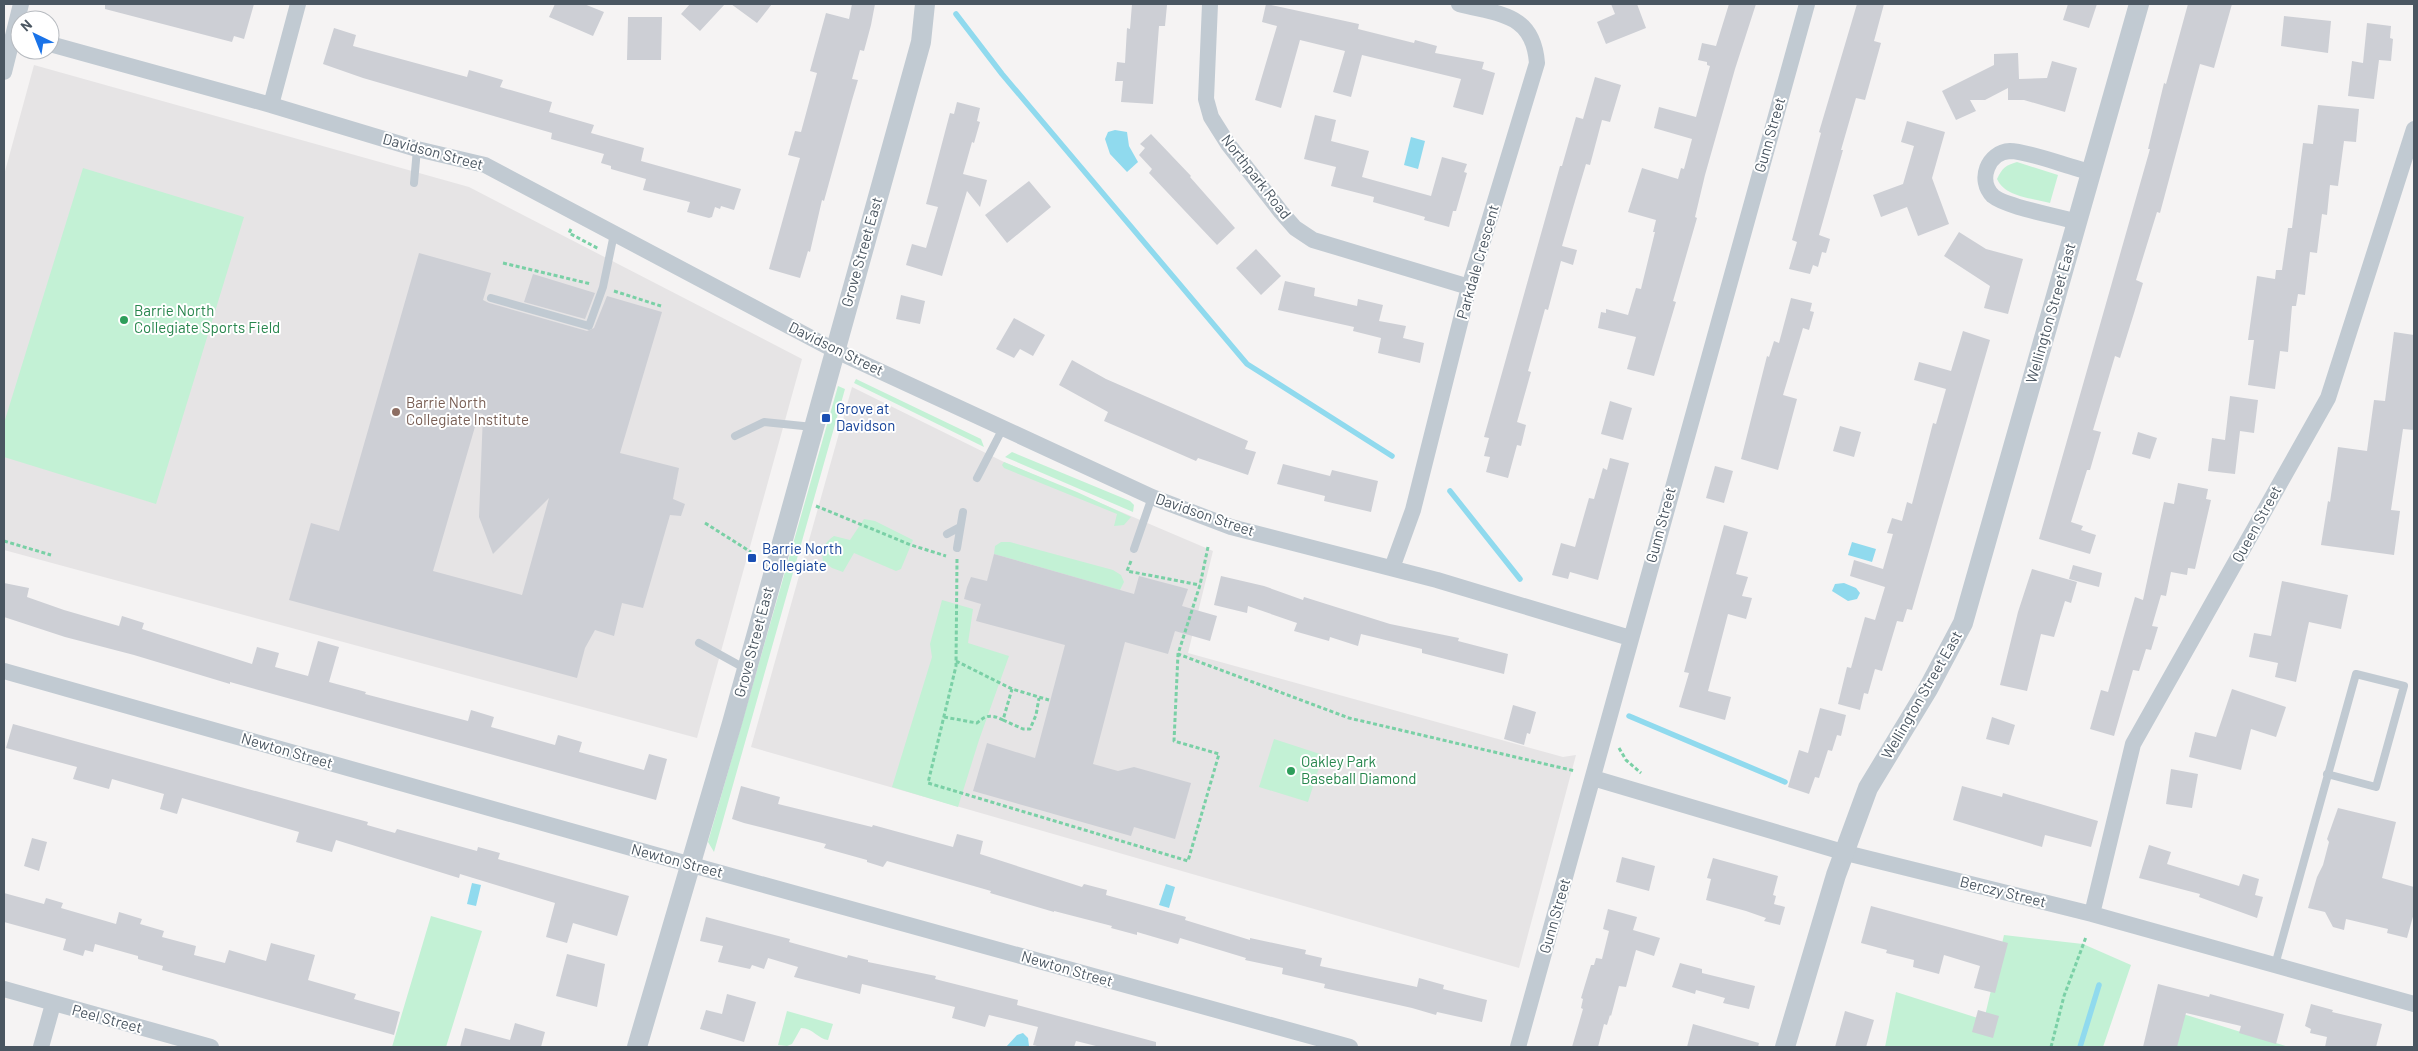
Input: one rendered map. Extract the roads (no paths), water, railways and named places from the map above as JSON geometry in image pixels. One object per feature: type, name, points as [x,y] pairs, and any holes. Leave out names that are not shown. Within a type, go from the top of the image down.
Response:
[{"type":"street","points":[[271,105],[298,4]]},
{"type":"street","name":"Grove Street East","points":[[637,1047],[692,865],[921,42],[926,4]]},
{"type":"street","name":"Northpark Road","points":[[1210,4],[1206,98],[1211,117],[1228,144],[1290,222],[1313,240],[1329,246],[1469,287]]},
{"type":"street","name":"Parkdale Crescent","points":[[1392,568],[1413,510],[1469,287],[1537,63],[1533,40],[1520,22],[1509,17],[1459,4]]},
{"type":"street","name":"Gunn Street","points":[[1518,1047],[1807,4]]},
{"type":"street","name":"Wellington Street East","points":[[1785,1047],[1836,875],[1846,853],[1868,788],[1928,689],[1963,623],[2139,4]]},
{"type":"street","points":[[4,72],[10,43]]},
{"type":"street","name":"Davidson Street","points":[[60,47],[271,105],[416,149],[485,165],[834,350],[1152,497],[1227,526],[1392,568],[1630,638]]},
{"type":"street","name":"Queen Street","points":[[2092,914],[2133,744],[2328,398],[2414,130]]},
{"type":"street","name":"Wellington Street East","points":[[2077,222],[1999,200],[1987,188],[1985,177],[1987,168],[1996,156],[2011,151],[2091,172]]},
{"type":"street","name":"Newton Street","points":[[4,671],[692,865],[1350,1047]]},
{"type":"street","name":"Berczy Street","points":[[1593,778],[1846,853],[2092,914],[2414,1004]]},
{"type":"street","name":"Peel Street","points":[[4,989],[210,1047]]},
{"type":"street","points":[[41,1047],[53,1004]]},
{"type":"lane","points":[[414,184],[416,149]]},
{"type":"lane","points":[[491,298],[589,326],[603,288],[614,234]]},
{"type":"lane","points":[[735,436],[764,422],[813,427]]},
{"type":"lane","points":[[977,478],[1003,428]]},
{"type":"lane","points":[[1134,549],[1152,497]]},
{"type":"lane","points":[[957,548],[963,512]]},
{"type":"lane","points":[[946,534],[960,527]]},
{"type":"lane","points":[[699,643],[747,669]]},
{"type":"lane","points":[[2275,965],[2327,774],[2356,674],[2404,686],[2376,787],[2327,774]]},
{"type":"water","points":[[1115,130],[1127,132],[1129,146],[1138,162],[1127,172],[1110,154],[1105,139],[1108,132]]},
{"type":"water","points":[[1411,137],[1425,141],[1418,169],[1404,165]]},
{"type":"water","points":[[1852,542],[1876,549],[1872,562],[1848,555]]},
{"type":"water","points":[[1844,583],[1856,588],[1860,593],[1857,599],[1848,601],[1832,591],[1835,584]]},
{"type":"water","points":[[472,883],[481,885],[476,906],[467,904]]},
{"type":"water","points":[[1166,884],[1175,887],[1169,908],[1159,905]]},
{"type":"water","points":[[1023,1033],[1028,1038],[1029,1046],[1006,1047],[1017,1035]]},
{"type":"waterway","points":[[956,14],[1002,74],[1247,364],[1392,456]]},
{"type":"waterway","points":[[1450,491],[1520,579]]},
{"type":"waterway","points":[[1629,716],[1785,782]]},
{"type":"waterway","points":[[2080,1047],[2099,985]]},
{"type":"place","name":"Barrie North Collegiate Sports Field","points":[[124,320]]},
{"type":"place","name":"Barrie North Collegiate Institute","points":[[396,412]]},
{"type":"place","name":"Grove at Davidson","points":[[826,418]]},
{"type":"place","name":"Barrie North Collegiate","points":[[752,558]]},
{"type":"place","name":"Oakley Park Baseball Diamond","points":[[1291,771]]}]
